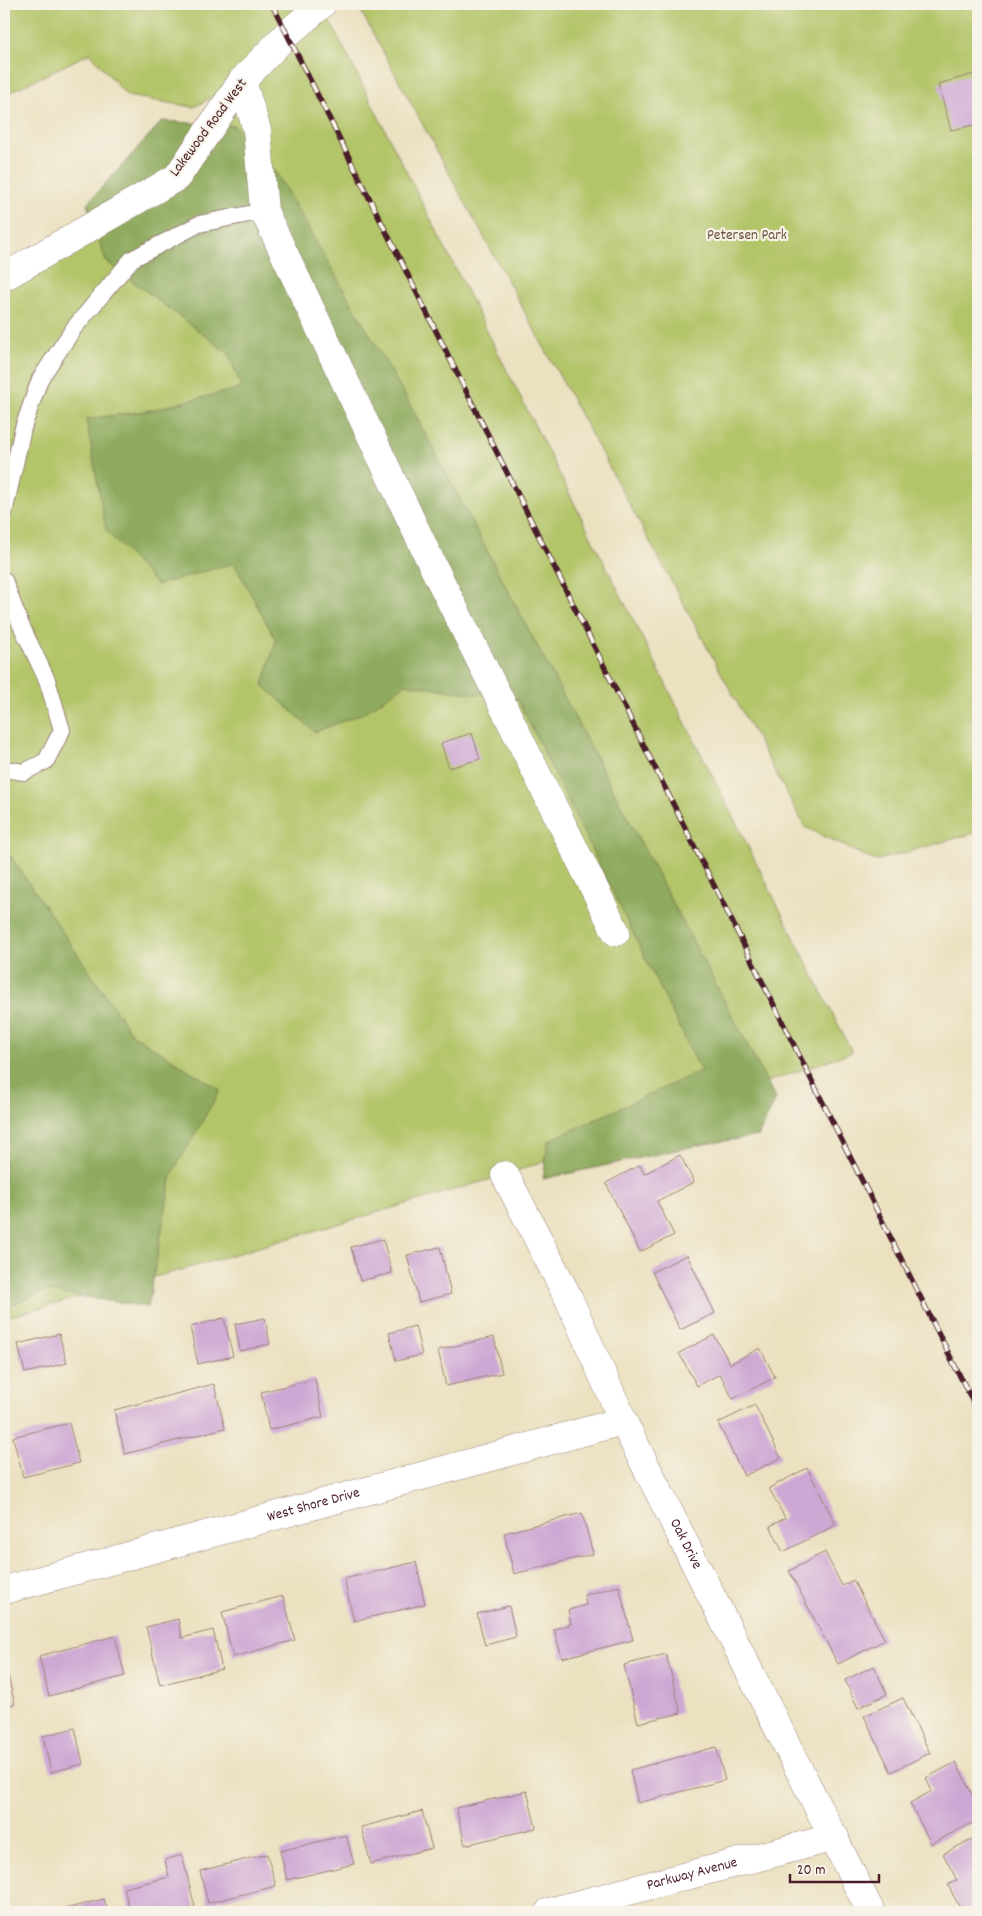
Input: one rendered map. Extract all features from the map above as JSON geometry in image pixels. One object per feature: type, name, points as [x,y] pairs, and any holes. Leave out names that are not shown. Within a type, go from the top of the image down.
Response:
[{"type":"street","name":"Lakewood Road West","points":[[4,277],[177,177],[242,81],[287,34],[322,4]]},
{"type":"street","points":[[242,81],[256,130],[264,211],[432,564],[616,932]]},
{"type":"street","name":"Oak Drive","points":[[505,1175],[569,1299],[623,1421],[835,1837],[871,1912]]},
{"type":"street","name":"West Shore Drive","points":[[4,1590],[623,1421]]},
{"type":"street","name":"Parkway Avenue","points":[[549,1912],[835,1837]]},
{"type":"lane","points":[[4,513],[23,428],[40,379],[74,328],[132,259],[199,224],[264,211]]},
{"type":"lane","points":[[4,580],[20,623],[46,680],[62,730],[46,761],[24,772],[4,769]]},
{"type":"green space","points":[[4,4],[323,4],[852,1052],[505,1175],[188,1268],[4,1318],[4,277],[177,177],[241,82],[194,107],[127,96],[90,53],[4,95]]},
{"type":"green space","name":"Petersen Park","points":[[357,4],[978,4],[978,832],[875,861],[805,827]]},
{"type":"green space","points":[[162,121],[235,126],[278,176],[406,397],[776,1099],[758,1136],[704,1144],[543,1179],[548,1141],[701,1071],[518,700],[406,684],[363,713],[315,732],[263,685],[276,640],[234,563],[157,585],[106,530],[86,419],[146,411],[242,388],[228,353],[106,261],[87,204]]},
{"type":"green space","points":[[4,849],[132,1034],[220,1090],[172,1174],[148,1307],[45,1291],[4,1308]]},
{"type":"building","points":[[978,73],[978,124],[951,130],[938,84]]},
{"type":"building","points":[[472,733],[480,759],[449,768],[441,743]]},
{"type":"building","points":[[680,1155],[694,1182],[657,1201],[674,1235],[640,1252],[606,1183],[640,1165],[644,1174]]},
{"type":"building","points":[[383,1239],[392,1273],[360,1281],[351,1247]]},
{"type":"building","points":[[440,1247],[451,1294],[419,1302],[407,1255]]},
{"type":"building","points":[[687,1255],[715,1313],[680,1330],[652,1272]]},
{"type":"building","points":[[224,1318],[233,1356],[198,1364],[190,1327]]},
{"type":"building","points":[[265,1318],[270,1344],[240,1351],[235,1324]]},
{"type":"building","points":[[415,1326],[422,1355],[396,1361],[389,1333]]},
{"type":"building","points":[[59,1334],[67,1363],[25,1373],[18,1344]]},
{"type":"building","points":[[714,1335],[730,1364],[760,1348],[775,1377],[733,1399],[720,1374],[697,1386],[679,1353]]},
{"type":"building","points":[[494,1337],[502,1373],[446,1386],[438,1350]]},
{"type":"building","points":[[315,1379],[323,1417],[269,1430],[261,1392]]},
{"type":"building","points":[[214,1384],[225,1428],[125,1454],[114,1410]]},
{"type":"building","points":[[755,1405],[781,1458],[744,1476],[718,1423]]},
{"type":"building","points":[[69,1423],[79,1463],[23,1477],[13,1437]]},
{"type":"building","points":[[807,1468],[836,1525],[783,1552],[770,1526],[785,1518],[769,1488]]},
{"type":"building","points":[[582,1513],[593,1554],[514,1574],[504,1533]]},
{"type":"building","points":[[825,1552],[842,1586],[853,1580],[885,1640],[838,1664],[789,1571]]},
{"type":"building","points":[[416,1562],[425,1604],[354,1621],[344,1579]]},
{"type":"building","points":[[619,1586],[633,1640],[562,1658],[554,1629],[571,1624],[568,1610],[586,1605],[584,1595]]},
{"type":"building","points":[[283,1596],[295,1640],[233,1657],[222,1612]]},
{"type":"building","points":[[509,1606],[516,1637],[485,1645],[477,1614]]},
{"type":"building","points":[[178,1619],[182,1638],[213,1630],[222,1669],[160,1685],[146,1627]]},
{"type":"building","points":[[115,1636],[125,1676],[49,1696],[39,1656]]},
{"type":"building","points":[[666,1654],[681,1713],[638,1723],[624,1665]]},
{"type":"building","points":[[874,1666],[887,1694],[858,1708],[845,1680]]},
{"type":"building","points":[[6,1668],[15,1704],[4,1707],[4,1669]]},
{"type":"building","points":[[903,1698],[930,1753],[891,1772],[864,1716]]},
{"type":"building","points":[[75,1728],[83,1764],[51,1772],[43,1736]]},
{"type":"building","points":[[716,1747],[725,1780],[638,1803],[630,1770]]},
{"type":"building","points":[[956,1762],[978,1806],[978,1820],[931,1844],[910,1803],[932,1791],[926,1778]]},
{"type":"building","points":[[527,1791],[536,1828],[465,1845],[456,1808]]},
{"type":"building","points":[[422,1811],[432,1848],[371,1864],[361,1827]]},
{"type":"building","points":[[346,1835],[354,1864],[287,1880],[280,1851]]},
{"type":"building","points":[[978,1836],[978,1912],[962,1912],[948,1885],[957,1880],[943,1854]]},
{"type":"building","points":[[267,1854],[276,1886],[208,1903],[200,1871]]},
{"type":"building","points":[[182,1855],[195,1907],[174,1912],[130,1912],[124,1888],[169,1877],[165,1860]]},
{"type":"building","points":[[104,1899],[108,1912],[53,1912]]},
{"type":"railway","points":[[272,4],[978,1412]]}]
